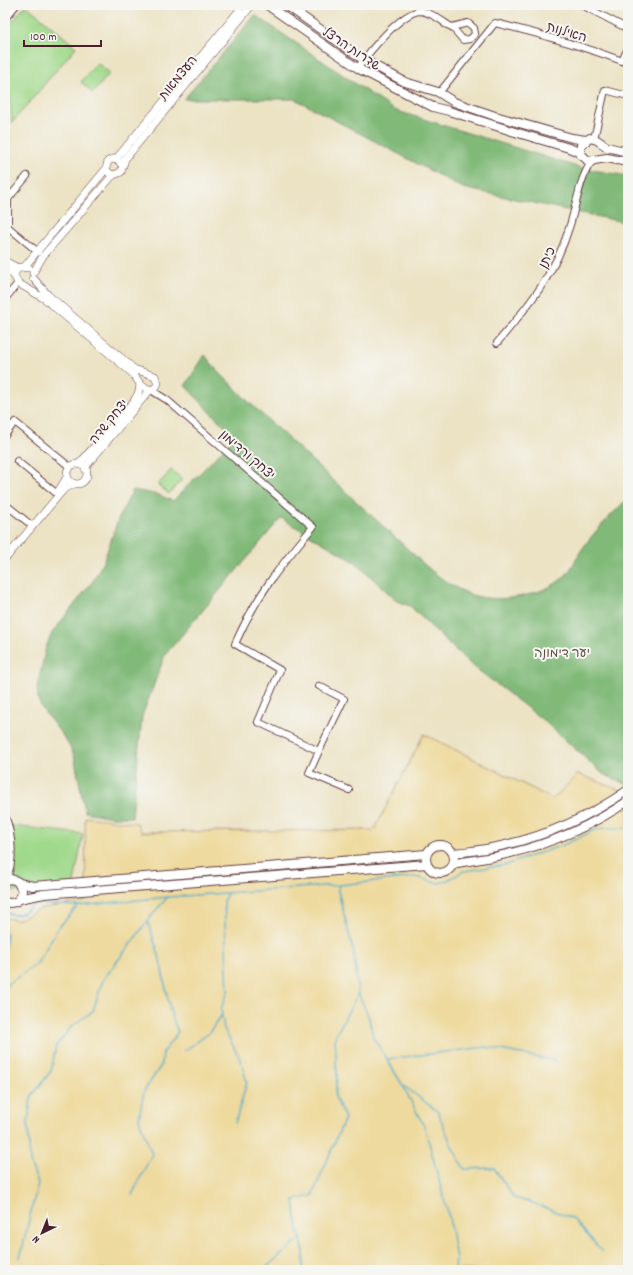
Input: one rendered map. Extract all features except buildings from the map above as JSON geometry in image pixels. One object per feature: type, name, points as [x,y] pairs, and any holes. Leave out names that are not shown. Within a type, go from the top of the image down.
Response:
[{"type":"main road","points":[[5,17],[15,5]]},
{"type":"main road","name":"שדרות הרצל","points":[[267,5],[358,68],[428,105]]},
{"type":"main road","name":"שדרות הרצל","points":[[286,5],[364,60],[398,79],[430,91]]},
{"type":"main road","points":[[628,152],[608,147],[593,140],[572,138],[517,123],[454,102],[442,95],[430,91],[427,93],[425,99],[428,105],[439,109],[569,148],[588,161],[607,158],[628,162]]},
{"type":"main road","points":[[439,109],[445,105],[442,95]]},
{"type":"main road","points":[[582,156],[581,145],[593,140]]},
{"type":"main road","points":[[593,140],[603,152],[596,160]]},
{"type":"main road","points":[[453,853],[491,848],[534,837],[585,816],[628,790]]},
{"type":"main road","points":[[453,864],[492,858],[537,846],[589,824],[628,801]]},
{"type":"main road","points":[[5,818],[8,831],[10,858],[22,892],[19,899]]},
{"type":"main road","points":[[439,844],[448,847],[453,853],[453,864],[447,871],[438,873],[433,871],[427,864],[426,854],[431,847],[439,844]]},
{"type":"main road","points":[[10,858],[5,880],[11,879],[33,886],[426,854]]},
{"type":"main road","points":[[5,902],[12,903],[19,899],[44,894],[427,864]]},
{"type":"street","name":"העצמאות","points":[[116,159],[238,12],[242,5]]},
{"type":"street","name":"העצמאות","points":[[122,165],[125,159],[252,5]]},
{"type":"street","points":[[582,5],[628,29]]},
{"type":"street","points":[[358,68],[380,39],[416,12],[450,26]]},
{"type":"street","name":"האילנות","points":[[442,95],[496,23],[536,32],[608,55],[625,62]]},
{"type":"street","points":[[625,62],[628,48]]},
{"type":"street","points":[[593,140],[605,90],[628,96]]},
{"type":"street","points":[[582,156],[587,168]]},
{"type":"street","points":[[5,299],[19,282],[21,267],[38,252],[106,169],[108,161],[116,159],[120,162],[122,165],[121,172],[113,175],[43,256],[30,283],[19,282]]},
{"type":"street","name":"כיתן","points":[[497,343],[528,306],[553,269],[562,251],[587,168],[596,160]]},
{"type":"street","points":[[106,169],[113,175]]},
{"type":"street","points":[[27,176],[8,199],[8,228],[38,252]]},
{"type":"street","points":[[5,261],[21,267],[29,268],[33,276],[48,295],[134,369],[155,376],[158,380],[153,389],[140,383],[132,372],[51,304],[19,282],[5,267]]},
{"type":"street","name":"יצחק שדה","points":[[80,464],[134,401],[139,392],[140,375],[144,373]]},
{"type":"street","name":"יצחק שדה","points":[[86,469],[87,465],[153,389]]},
{"type":"street","name":"יצחק ורדימון","points":[[153,389],[313,527],[276,570],[249,613],[235,644],[280,670],[258,722],[319,751]]},
{"type":"street","points":[[5,435],[15,422],[70,467]]},
{"type":"street","points":[[17,461],[56,493]]},
{"type":"street","points":[[5,559],[64,489],[74,484],[81,484],[86,479],[86,469],[80,464],[70,467],[67,471],[68,477],[74,484]]},
{"type":"street","points":[[5,554],[68,477]]},
{"type":"street","points":[[5,504],[30,524]]},
{"type":"street","points":[[319,686],[344,699],[309,773],[349,790]]},
{"type":"green space","points":[[26,5],[76,47],[12,123],[8,81],[5,78],[5,30]]},
{"type":"green space","points":[[255,15],[394,110],[581,168],[628,176],[628,223],[463,188],[295,99],[184,99]]},
{"type":"green space","points":[[97,63],[110,73],[93,93],[81,82]]},
{"type":"green space","name":"יער דימונה","points":[[205,355],[214,367],[253,406],[419,560],[445,581],[478,597],[518,597],[532,594],[556,583],[568,573],[581,551],[604,522],[628,498],[628,785],[603,774],[543,720],[469,663],[410,606],[397,601],[355,562],[281,518],[165,655],[142,716],[132,817],[112,817],[85,812],[74,755],[66,740],[43,710],[38,700],[37,688],[46,647],[52,633],[93,581],[104,560],[119,517],[133,490],[159,495],[173,501],[235,437],[185,386]]},
{"type":"green space","points":[[171,470],[182,479],[169,494],[158,485]]},
{"type":"green space","points":[[5,825],[83,834],[74,883],[65,890],[54,892],[5,891]]},
{"type":"sand","points":[[424,734],[553,799],[578,774],[628,793],[628,1270],[5,1270],[5,918],[18,920],[40,909],[86,901],[85,817],[137,823],[141,832],[374,830]]},
{"type":"waterway","points":[[5,912],[13,915],[21,914],[35,904],[78,906],[168,897],[339,885],[415,877],[438,883],[446,881],[464,871],[505,865],[563,845],[595,830],[605,828],[628,828]]},
{"type":"waterway","points":[[303,1270],[304,1252],[297,1225],[294,1200],[312,1196],[345,1118],[335,1097],[337,1077],[335,1037],[358,993],[354,953],[338,891],[339,885]]},
{"type":"waterway","points":[[227,894],[224,899],[228,992],[221,1009],[224,1029],[240,1059],[247,1082],[235,1123]]},
{"type":"waterway","points":[[20,1258],[38,1183],[30,1163],[28,1123],[31,1097],[51,1071],[56,1046],[71,1027],[93,1011],[103,980],[157,909],[168,897]]},
{"type":"waterway","points":[[5,988],[9,983],[36,965],[58,928],[78,906]]},
{"type":"waterway","points":[[132,1195],[152,1154],[139,1119],[144,1091],[162,1064],[163,1052],[178,1032],[171,1014],[159,955],[148,923]]},
{"type":"waterway","points":[[5,932],[7,934],[5,947]]},
{"type":"waterway","points":[[358,993],[369,1018],[373,1037],[402,1084],[425,1128],[449,1217],[456,1259],[455,1270]]},
{"type":"waterway","points":[[184,1051],[208,1034],[221,1016]]},
{"type":"waterway","points":[[388,1059],[486,1047],[556,1061]]},
{"type":"waterway","points":[[403,1085],[438,1112],[451,1144],[464,1169],[494,1168],[514,1198],[533,1203],[572,1218],[602,1251]]},
{"type":"waterway","points":[[263,1270],[300,1239]]}]
